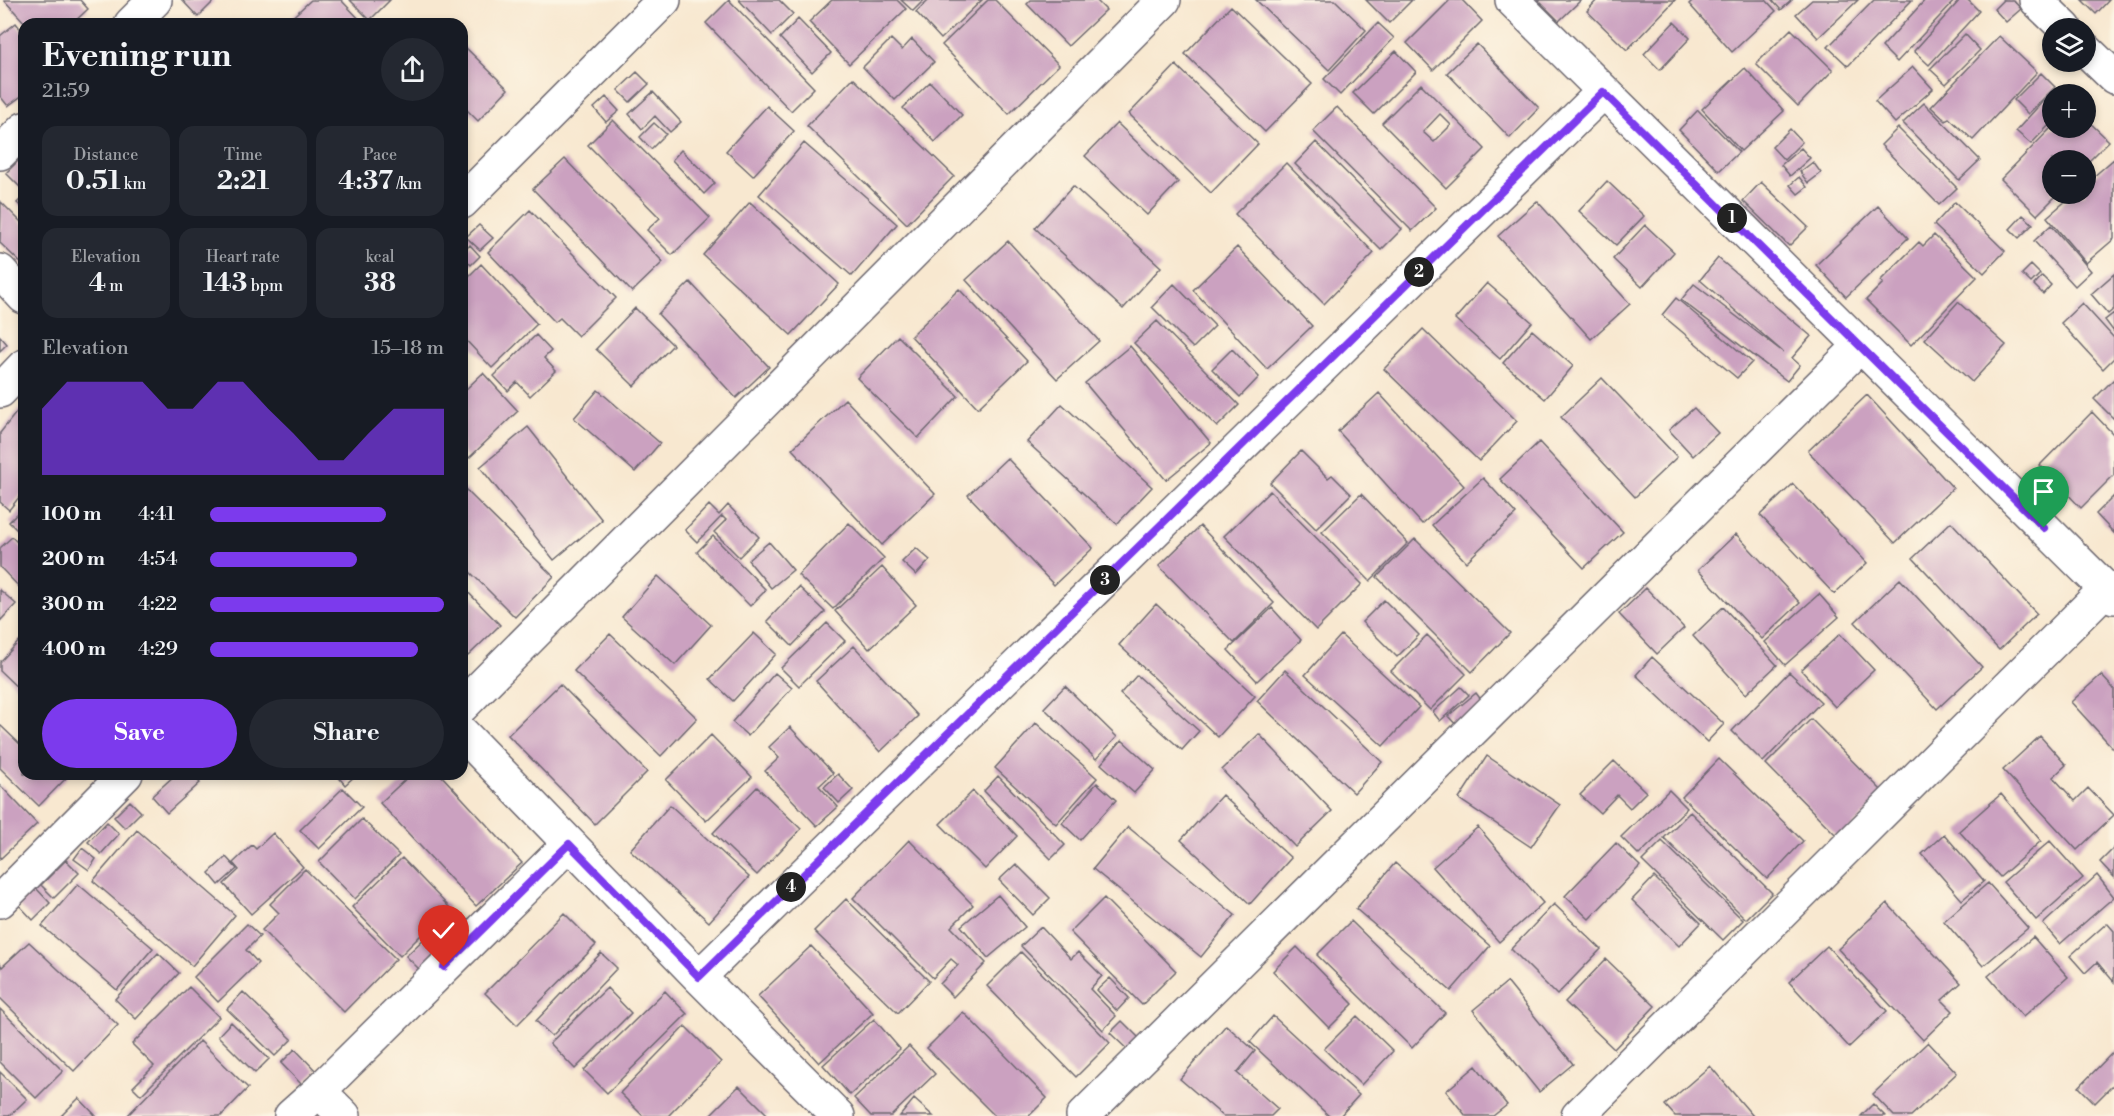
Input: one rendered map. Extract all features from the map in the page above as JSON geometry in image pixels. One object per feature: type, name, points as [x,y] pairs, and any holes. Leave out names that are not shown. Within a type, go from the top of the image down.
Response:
[{"type":"street","points":[[137,18],[155,0]]},
{"type":"street","points":[[468,196],[664,0]]},
{"type":"street","points":[[468,700],[1164,0]]},
{"type":"street","points":[[1512,0],[2110,593],[1578,1116]]},
{"type":"street","points":[[2036,0],[2055,18]]},
{"type":"street","points":[[2096,60],[2114,77]]},
{"type":"street","points":[[699,977],[1603,92]]},
{"type":"street","points":[[0,153],[18,135]]},
{"type":"street","points":[[0,271],[18,290]]},
{"type":"street","points":[[1083,1116],[1861,345]]},
{"type":"street","points":[[0,391],[18,372]]},
{"type":"street","points":[[468,740],[838,1116]]},
{"type":"street","points":[[0,901],[120,780]]},
{"type":"street","points":[[291,1116],[569,844]]},
{"type":"street","points":[[319,1091],[344,1116]]},
{"type":"building","points":[[4,0],[80,0],[88,9],[78,18],[20,18]]},
{"type":"building","points":[[182,0],[215,0],[198,17]]},
{"type":"building","points":[[311,0],[341,0],[358,18],[292,18]]},
{"type":"building","points":[[350,0],[390,0],[372,18],[368,18]]},
{"type":"building","points":[[729,0],[814,88],[791,111],[706,23]]},
{"type":"building","points":[[739,0],[779,0],[793,14],[772,35]]},
{"type":"building","points":[[832,0],[897,0],[906,9],[849,64],[809,22]]},
{"type":"building","points":[[901,0],[924,0],[913,11]]},
{"type":"building","points":[[928,0],[982,0],[941,39],[916,12]]},
{"type":"building","points":[[988,0],[995,0],[1059,65],[1009,114],[942,45]]},
{"type":"building","points":[[1031,0],[1096,0],[1106,10],[1068,46],[1027,4]]},
{"type":"building","points":[[1256,0],[1335,0],[1366,30],[1329,70]]},
{"type":"building","points":[[1366,0],[1412,0],[1389,23]]},
{"type":"building","points":[[1450,0],[1462,0],[1482,21],[1433,70],[1407,43]]},
{"type":"building","points":[[1538,0],[1581,0],[1559,21]]},
{"type":"building","points":[[1597,0],[1675,0],[1627,50],[1587,11]]},
{"type":"building","points":[[1693,0],[1766,0],[1776,11],[1732,52],[1689,4]]},
{"type":"building","points":[[1772,0],[1792,0],[1781,10]]},
{"type":"building","points":[[1812,0],[1858,0],[1818,38],[1796,14]]},
{"type":"building","points":[[1874,0],[1912,0],[1848,66],[1828,47]]},
{"type":"building","points":[[1925,0],[1955,0],[1897,62],[1882,47]]},
{"type":"building","points":[[1960,0],[1968,0],[1979,11],[1929,65],[1914,51]]},
{"type":"building","points":[[2003,0],[2013,0],[2021,9],[2006,22],[1994,9]]},
{"type":"building","points":[[2082,0],[2109,0],[2096,14]]},
{"type":"building","points":[[1231,6],[1312,84],[1265,132],[1185,54]]},
{"type":"building","points":[[798,19],[831,53],[812,72],[780,38]]},
{"type":"building","points":[[1674,22],[1690,38],[1660,70],[1644,54]]},
{"type":"building","points":[[16,23],[18,26],[18,98],[8,106],[0,96],[0,36]]},
{"type":"building","points":[[1378,23],[1394,38],[1340,95],[1324,79]]},
{"type":"building","points":[[1791,29],[1833,70],[1798,106],[1756,64]]},
{"type":"building","points":[[1965,34],[1980,50],[1946,84],[1930,69]]},
{"type":"building","points":[[1999,36],[2037,72],[1973,140],[1949,118],[1946,121],[1931,107]]},
{"type":"building","points":[[891,39],[902,50],[912,39],[934,62],[895,100],[863,67]]},
{"type":"building","points":[[1477,44],[1539,108],[1510,138],[1447,73]]},
{"type":"building","points":[[468,50],[508,89],[478,121],[468,111]]},
{"type":"building","points":[[1396,51],[1416,72],[1374,114],[1353,93]]},
{"type":"building","points":[[1176,65],[1258,144],[1211,193],[1129,114]]},
{"type":"building","points":[[1913,67],[1933,89],[1895,123],[1875,101]]},
{"type":"building","points":[[1745,68],[1784,111],[1741,151],[1702,109]]},
{"type":"building","points":[[637,72],[649,84],[630,102],[618,90]]},
{"type":"building","points":[[2041,73],[2052,84],[2042,84],[2042,100],[2028,114],[2014,100]]},
{"type":"building","points":[[853,78],[954,176],[907,224],[807,126]]},
{"type":"building","points":[[930,82],[962,115],[935,142],[903,108]]},
{"type":"building","points":[[1421,84],[1485,149],[1446,188],[1382,123]],"holes":[[[1440,114],[1451,125],[1434,142],[1423,132]]]},
{"type":"building","points":[[653,92],[681,122],[670,132],[655,116],[642,129],[629,114]]},
{"type":"building","points":[[606,97],[619,111],[606,122],[594,108]]},
{"type":"building","points":[[2042,102],[2042,132],[2031,144],[2016,131]]},
{"type":"building","points":[[1924,103],[1980,160],[1959,180],[1903,123]]},
{"type":"building","points":[[767,106],[794,131],[753,176],[726,151]]},
{"type":"building","points":[[1337,107],[1436,208],[1412,231],[1313,131]]},
{"type":"building","points":[[1698,110],[1739,152],[1719,171],[1679,130]]},
{"type":"building","points":[[613,120],[710,218],[672,255],[647,230],[660,218],[588,145]]},
{"type":"building","points":[[654,123],[666,134],[651,149],[640,137]]},
{"type":"building","points":[[1117,123],[1178,182],[1147,215],[1085,156]]},
{"type":"building","points":[[1898,128],[1957,188],[1939,205],[1881,145]]},
{"type":"building","points":[[1790,129],[1802,142],[1784,160],[1772,147]]},
{"type":"building","points":[[2096,129],[2109,141],[2096,154],[2096,150],[2042,150],[2042,204],[2048,204],[2037,215],[2001,179],[2042,137],[2096,138]]},
{"type":"building","points":[[1316,142],[1402,229],[1381,250],[1295,164]]},
{"type":"building","points":[[804,143],[897,224],[852,276],[759,195]]},
{"type":"building","points":[[1801,148],[1810,158],[1790,176],[1781,165]]},
{"type":"building","points":[[681,150],[715,183],[704,194],[672,160]]},
{"type":"building","points":[[565,159],[663,262],[632,292],[533,189]]},
{"type":"building","points":[[2114,159],[2114,239],[2086,263],[2047,217],[2062,204],[2096,204],[2096,175]]},
{"type":"building","points":[[18,161],[18,185],[6,173]]},
{"type":"building","points":[[1813,162],[1821,173],[1808,183],[1800,172]]},
{"type":"building","points":[[1286,163],[1374,253],[1324,304],[1235,214]]},
{"type":"building","points":[[1799,177],[1807,187],[1798,194],[1790,185]]},
{"type":"building","points":[[1607,181],[1644,216],[1616,245],[1579,211]]},
{"type":"building","points":[[1761,182],[1808,227],[1789,246],[1743,201]]},
{"type":"building","points":[[1073,186],[1161,267],[1123,309],[1035,228]]},
{"type":"building","points":[[1537,201],[1630,304],[1591,339],[1498,236]]},
{"type":"building","points":[[1,202],[18,219],[18,260],[0,243]]},
{"type":"building","points":[[750,202],[839,284],[791,335],[703,255]]},
{"type":"building","points":[[1955,202],[2005,251],[1984,273],[1934,225]]},
{"type":"building","points":[[1878,206],[1908,238],[1846,297],[1816,265]]},
{"type":"building","points":[[530,210],[616,298],[578,336],[560,318],[555,322],[488,252]]},
{"type":"building","points":[[2023,215],[2033,224],[2019,238],[2010,229]]},
{"type":"building","points":[[479,225],[493,238],[480,250],[468,239],[468,235]]},
{"type":"building","points":[[1645,225],[1674,252],[1642,287],[1613,259]]},
{"type":"building","points":[[2051,225],[2091,271],[2075,286],[2034,241]]},
{"type":"building","points":[[1934,235],[1977,277],[1911,345],[1866,300],[1883,283],[1880,281],[1919,242],[1923,246]]},
{"type":"building","points":[[1008,241],[1099,341],[1057,379],[966,280]]},
{"type":"building","points":[[470,245],[480,256],[471,265],[468,262]]},
{"type":"building","points":[[1237,247],[1312,326],[1267,369],[1193,290]]},
{"type":"building","points":[[1718,258],[1811,336],[1792,358],[1800,365],[1787,381],[1681,300],[1694,284],[1783,352],[1700,280]]},
{"type":"building","points":[[481,264],[537,324],[492,368],[468,342],[468,277]]},
{"type":"building","points":[[2031,265],[2040,274],[2031,283],[2022,274]]},
{"type":"building","points":[[2114,274],[2114,309],[2108,314],[2091,294]]},
{"type":"building","points":[[2042,276],[2051,285],[2043,294],[2034,285]]},
{"type":"building","points":[[690,282],[769,367],[736,398],[658,314]]},
{"type":"building","points":[[1487,283],[1532,322],[1500,359],[1455,319]]},
{"type":"building","points":[[1174,284],[1215,326],[1193,348],[1152,307]]},
{"type":"building","points":[[959,289],[1027,361],[978,408],[911,336]]},
{"type":"building","points":[[1676,298],[1752,362],[1737,378],[1662,315]]},
{"type":"building","points":[[1958,302],[2006,345],[1972,382],[1925,339]]},
{"type":"building","points":[[2082,303],[2114,338],[2114,358],[2103,369],[2061,323]]},
{"type":"building","points":[[635,308],[673,345],[634,386],[596,349]]},
{"type":"building","points":[[2114,313],[2114,332],[2105,320]]},
{"type":"building","points":[[1157,321],[1239,405],[1217,427],[1134,343]]},
{"type":"building","points":[[1423,329],[1517,421],[1479,461],[1384,369]]},
{"type":"building","points":[[1532,330],[1573,366],[1545,399],[1503,363]]},
{"type":"building","points":[[536,335],[551,351],[544,358],[556,371],[530,396],[517,382],[508,391],[494,376]]},
{"type":"building","points":[[0,336],[7,344],[0,351]]},
{"type":"building","points":[[898,336],[958,396],[918,438],[857,378]]},
{"type":"building","points":[[1130,346],[1211,443],[1166,480],[1085,383]]},
{"type":"building","points":[[1232,349],[1259,377],[1240,397],[1212,369]]},
{"type":"building","points":[[483,373],[518,411],[469,458],[468,457],[468,387]]},
{"type":"building","points":[[1602,378],[1677,457],[1635,497],[1561,417]]},
{"type":"building","points":[[2114,379],[2114,419],[2094,399]]},
{"type":"building","points":[[598,390],[660,443],[635,472],[574,418]]},
{"type":"building","points":[[1379,393],[1464,486],[1422,524],[1338,431]]},
{"type":"building","points":[[1867,395],[1953,488],[1895,543],[1808,451]]},
{"type":"building","points":[[845,399],[935,494],[882,545],[792,449]]},
{"type":"building","points":[[1062,404],[1152,487],[1117,524],[1027,442]]},
{"type":"building","points":[[1694,408],[1718,433],[1693,456],[1669,430]]},
{"type":"building","points":[[18,410],[18,499],[9,510],[0,502],[0,433]]},
{"type":"building","points":[[2092,412],[2114,435],[2114,475],[2081,508],[2040,465]]},
{"type":"building","points":[[528,427],[602,520],[554,560],[480,467]]},
{"type":"building","points":[[1539,442],[1623,532],[1584,568],[1500,479]]},
{"type":"building","points":[[1301,451],[1328,478],[1332,475],[1351,494],[1316,529],[1270,483]]},
{"type":"building","points":[[1007,458],[1093,548],[1054,585],[968,495]]},
{"type":"building","points":[[1483,478],[1516,514],[1466,562],[1432,525]]},
{"type":"building","points":[[1793,484],[1867,563],[1834,594],[1760,515]]},
{"type":"building","points":[[1270,491],[1362,584],[1316,630],[1224,536]]},
{"type":"building","points":[[468,492],[554,577],[515,617],[468,570]]},
{"type":"building","points":[[1361,494],[1408,543],[1370,581],[1322,532]]},
{"type":"building","points":[[2114,496],[2114,533],[2096,514]]},
{"type":"building","points":[[709,505],[719,515],[728,505],[759,537],[739,557],[714,532],[726,520],[722,516],[697,542],[685,530]]},
{"type":"building","points":[[18,513],[18,531],[9,522]]},
{"type":"building","points":[[1951,522],[2037,614],[1999,650],[1913,558]]},
{"type":"building","points":[[849,523],[884,558],[833,609],[798,575]]},
{"type":"building","points":[[1200,526],[1274,603],[1234,643],[1159,566]]},
{"type":"building","points":[[1736,534],[1800,603],[1762,639],[1698,570]]},
{"type":"building","points":[[713,536],[766,590],[750,606],[697,552]]},
{"type":"building","points":[[12,537],[18,543],[18,586],[0,567],[0,548]]},
{"type":"building","points":[[1415,539],[1510,633],[1472,672],[1377,577]]},
{"type":"building","points":[[769,542],[793,570],[771,588],[748,560]]},
{"type":"building","points":[[916,548],[930,560],[916,575],[902,562]]},
{"type":"building","points":[[882,567],[916,605],[869,649],[835,611]]},
{"type":"building","points":[[658,576],[711,625],[675,665],[622,617]]},
{"type":"building","points":[[1900,579],[1982,667],[1937,709],[1855,622]]},
{"type":"building","points":[[799,587],[825,612],[792,646],[767,621]]},
{"type":"building","points":[[1646,588],[1684,628],[1657,654],[1619,614]]},
{"type":"building","points":[[0,590],[16,604],[0,621]]},
{"type":"building","points":[[468,592],[500,625],[468,656]]},
{"type":"building","points":[[1819,594],[1839,617],[1785,665],[1765,642]]},
{"type":"building","points":[[1384,600],[1419,635],[1397,657],[1362,622]]},
{"type":"building","points":[[1156,604],[1255,696],[1218,737],[1119,645]]},
{"type":"building","points":[[1723,607],[1777,665],[1746,694],[1693,636]]},
{"type":"building","points":[[1272,608],[1301,640],[1257,681],[1228,650]]},
{"type":"building","points":[[827,623],[845,641],[799,686],[781,668]]},
{"type":"building","points":[[754,633],[776,654],[733,701],[710,679]]},
{"type":"building","points":[[610,634],[697,718],[661,756],[574,671]]},
{"type":"building","points":[[1840,634],[1874,670],[1835,707],[1801,670]]},
{"type":"building","points":[[1341,635],[1419,707],[1383,746],[1305,675]]},
{"type":"building","points":[[1427,635],[1466,674],[1430,710],[1391,671]]},
{"type":"building","points":[[18,642],[18,688],[0,671],[0,662]]},
{"type":"building","points":[[854,646],[918,716],[880,752],[816,681]]},
{"type":"building","points":[[1652,657],[1724,724],[1707,742],[1636,675]]},
{"type":"building","points":[[1285,670],[1382,762],[1354,793],[1257,701]]},
{"type":"building","points":[[1789,672],[1821,702],[1763,762],[1732,731]]},
{"type":"building","points":[[775,673],[792,688],[748,736],[732,722]]},
{"type":"building","points":[[1137,675],[1199,731],[1182,750],[1120,694]]},
{"type":"building","points":[[2101,675],[2114,689],[2114,749],[2071,702]]},
{"type":"building","points":[[560,684],[647,772],[595,824],[508,735]]},
{"type":"building","points":[[1065,686],[1117,737],[1096,759],[1044,708]]},
{"type":"building","points":[[1461,687],[1469,695],[1440,721],[1433,712]]},
{"type":"building","points":[[1476,693],[1485,705],[1458,727],[1448,716]]},
{"type":"building","points":[[1811,719],[1885,794],[1840,839],[1766,764]]},
{"type":"building","points":[[1036,723],[1097,778],[1056,824],[995,768]]},
{"type":"building","points":[[0,725],[18,742],[18,780],[64,780],[39,806],[0,768]]},
{"type":"building","points":[[790,727],[833,773],[819,786],[838,807],[817,826],[765,771],[779,758],[769,747]]},
{"type":"building","points":[[1259,734],[1332,811],[1295,847],[1222,770]]},
{"type":"building","points":[[711,735],[752,777],[706,821],[666,780]]},
{"type":"building","points":[[2040,736],[2066,765],[2053,777],[2075,801],[2088,788],[2114,815],[2077,850],[2003,770]]},
{"type":"building","points":[[1122,740],[1155,770],[1134,793],[1101,764]]},
{"type":"building","points":[[1487,756],[1560,805],[1531,847],[1459,799]]},
{"type":"building","points":[[1719,759],[1803,841],[1767,879],[1682,797]]},
{"type":"building","points":[[1614,761],[1646,792],[1630,808],[1617,795],[1600,813],[1580,795]]},
{"type":"building","points":[[838,774],[853,790],[839,803],[824,787]]},
{"type":"building","points":[[998,776],[1065,845],[1051,859],[984,791]]},
{"type":"building","points":[[169,780],[197,780],[200,783],[167,813],[152,796]]},
{"type":"building","points":[[341,780],[350,780],[345,785]]},
{"type":"building","points":[[405,780],[446,780],[522,863],[476,906],[380,803]]},
{"type":"building","points":[[1097,783],[1116,800],[1080,840],[1062,823]]},
{"type":"building","points":[[0,785],[37,824],[0,859]]},
{"type":"building","points":[[757,787],[801,829],[757,875],[713,833]]},
{"type":"building","points":[[343,788],[362,807],[319,849],[300,830]]},
{"type":"building","points":[[1669,790],[1687,808],[1639,855],[1621,837]]},
{"type":"building","points":[[973,791],[1017,836],[985,869],[940,824]]},
{"type":"building","points":[[2001,794],[2041,841],[2000,877],[1959,831]]},
{"type":"building","points":[[1222,795],[1291,858],[1250,904],[1181,840]]},
{"type":"building","points":[[130,801],[141,812],[125,828],[114,817]]},
{"type":"building","points":[[670,805],[749,877],[709,922],[630,850]]},
{"type":"building","points":[[1690,812],[1772,893],[1746,919],[1664,838]]},
{"type":"building","points":[[362,819],[399,855],[355,899],[319,862]]},
{"type":"building","points":[[107,822],[119,834],[101,854],[88,842]]},
{"type":"building","points":[[1128,827],[1235,915],[1201,957],[1093,869]]},
{"type":"building","points":[[1478,827],[1543,903],[1499,942],[1433,867]]},
{"type":"building","points":[[137,830],[235,915],[192,966],[93,881]]},
{"type":"building","points":[[273,833],[303,867],[251,914],[224,884],[239,870],[233,863],[252,845],[256,849]]},
{"type":"building","points":[[1944,834],[1984,881],[1962,900],[1922,854]]},
{"type":"building","points":[[909,840],[973,905],[951,927],[986,963],[953,997],[940,984],[958,965],[951,959],[933,978],[853,898]]},
{"type":"building","points":[[1662,841],[1743,920],[1723,940],[1642,861]]},
{"type":"building","points":[[2050,841],[2083,878],[2036,920],[2003,882]]},
{"type":"building","points":[[1616,843],[1640,866],[1589,919],[1565,896]]},
{"type":"building","points":[[82,848],[96,859],[89,870],[74,859]]},
{"type":"building","points":[[2114,848],[2114,877],[2100,862]]},
{"type":"building","points":[[226,857],[237,869],[219,885],[209,873]]},
{"type":"building","points":[[402,858],[449,907],[400,956],[352,907]]},
{"type":"building","points":[[66,860],[79,873],[54,898],[41,885]]},
{"type":"building","points":[[1395,863],[1490,946],[1451,991],[1356,909]]},
{"type":"building","points":[[1016,864],[1050,898],[1033,915],[999,880]]},
{"type":"building","points":[[305,869],[396,959],[344,1012],[262,930],[279,913],[270,904]]},
{"type":"building","points":[[2097,875],[2114,897],[2060,944],[2043,924]]},
{"type":"building","points":[[1654,877],[1701,923],[1679,946],[1632,900]]},
{"type":"building","points":[[1988,883],[2028,928],[1983,966],[1944,921]]},
{"type":"building","points":[[78,884],[153,948],[117,990],[42,926]]},
{"type":"building","points":[[35,887],[50,903],[33,920],[18,904]]},
{"type":"building","points":[[998,895],[1025,927],[988,958],[961,926]]},
{"type":"building","points":[[1104,898],[1176,971],[1142,1005],[1070,932]]},
{"type":"building","points":[[846,899],[929,981],[898,1013],[814,931]]},
{"type":"building","points":[[1887,903],[1961,983],[1942,1000],[1953,1011],[1923,1040],[1838,949]]},
{"type":"building","points":[[1554,904],[1601,949],[1557,995],[1511,949]]},
{"type":"building","points":[[564,913],[596,945],[517,1025],[485,993]]},
{"type":"building","points":[[1351,921],[1445,1013],[1412,1048],[1317,955]]},
{"type":"building","points":[[2107,923],[2114,931],[2114,982],[2097,962],[2085,973],[2070,956]]},
{"type":"building","points":[[247,924],[260,936],[246,950],[258,963],[218,1002],[194,977]]},
{"type":"building","points":[[1041,927],[1071,959],[1078,952],[1102,976],[1090,989],[1116,1016],[1103,1030],[1021,946]]},
{"type":"building","points":[[430,933],[447,950],[423,973],[406,956]]},
{"type":"building","points":[[2033,937],[2068,977],[2023,1017],[1988,976]]},
{"type":"building","points":[[29,942],[118,1025],[74,1071],[0,998],[0,964],[2,967]]},
{"type":"building","points":[[811,946],[873,1013],[819,1063],[758,996]]},
{"type":"building","points":[[1827,946],[1887,1011],[1849,1047],[1789,982]]},
{"type":"building","points":[[1297,947],[1353,1004],[1329,1028],[1273,971]]},
{"type":"building","points":[[1021,952],[1110,1043],[1076,1077],[987,986]]},
{"type":"building","points":[[158,953],[179,973],[136,1019],[115,999]]},
{"type":"building","points":[[601,953],[617,968],[552,1036],[536,1021]]},
{"type":"building","points":[[1606,959],[1655,1006],[1614,1049],[1565,1002]]},
{"type":"building","points":[[1110,978],[1129,998],[1117,1011],[1097,990]]},
{"type":"building","points":[[1507,982],[1573,1064],[1539,1092],[1473,1010]]},
{"type":"building","points":[[189,987],[219,1017],[141,1095],[133,1087],[154,1066],[132,1044]]},
{"type":"building","points":[[607,988],[631,1013],[575,1069],[550,1043]]},
{"type":"building","points":[[665,991],[687,1014],[607,1093],[584,1070]]},
{"type":"building","points":[[243,992],[292,1039],[275,1056],[227,1009]]},
{"type":"building","points":[[0,1009],[63,1071],[36,1098],[0,1062]]},
{"type":"building","points":[[963,1012],[1047,1098],[1029,1116],[995,1116],[927,1048]]},
{"type":"building","points":[[1273,1016],[1359,1095],[1340,1116],[1329,1116],[1250,1042]]},
{"type":"building","points":[[1357,1016],[1393,1051],[1361,1085],[1324,1049]]},
{"type":"building","points":[[874,1019],[900,1049],[850,1095],[823,1065]]},
{"type":"building","points":[[1122,1021],[1141,1040],[1129,1051],[1110,1033]]},
{"type":"building","points":[[231,1022],[269,1059],[255,1073],[218,1036]]},
{"type":"building","points":[[1226,1025],[1255,1051],[1237,1073],[1278,1109],[1271,1116],[1223,1116],[1180,1079]]},
{"type":"building","points":[[685,1026],[721,1062],[668,1116],[643,1116],[620,1093]]},
{"type":"building","points":[[200,1041],[248,1088],[221,1116],[127,1116]]},
{"type":"building","points":[[1928,1042],[1957,1073],[1911,1116],[1894,1116],[1873,1094]]},
{"type":"building","points":[[909,1046],[935,1074],[891,1116],[871,1116],[854,1098]]},
{"type":"building","points":[[295,1049],[316,1071],[302,1085],[281,1063]]},
{"type":"building","points":[[2114,1051],[2114,1084],[2095,1103],[2079,1087]]},
{"type":"building","points":[[1476,1066],[1507,1105],[1493,1116],[1466,1116],[1446,1091]]},
{"type":"building","points":[[1710,1066],[1753,1116],[1675,1116],[1665,1105]]},
{"type":"building","points":[[0,1072],[27,1099],[9,1116],[0,1116]]},
{"type":"building","points":[[739,1086],[769,1116],[709,1116]]},
{"type":"building","points":[[79,1098],[96,1116],[61,1116]]},
{"type":"building","points":[[914,1099],[933,1116],[900,1116]]},
{"type":"building","points":[[1873,1104],[1885,1116],[1861,1116]]},
{"type":"route","points":[[444,967],[569,844],[699,977],[1603,92],[2044,528]]}]
